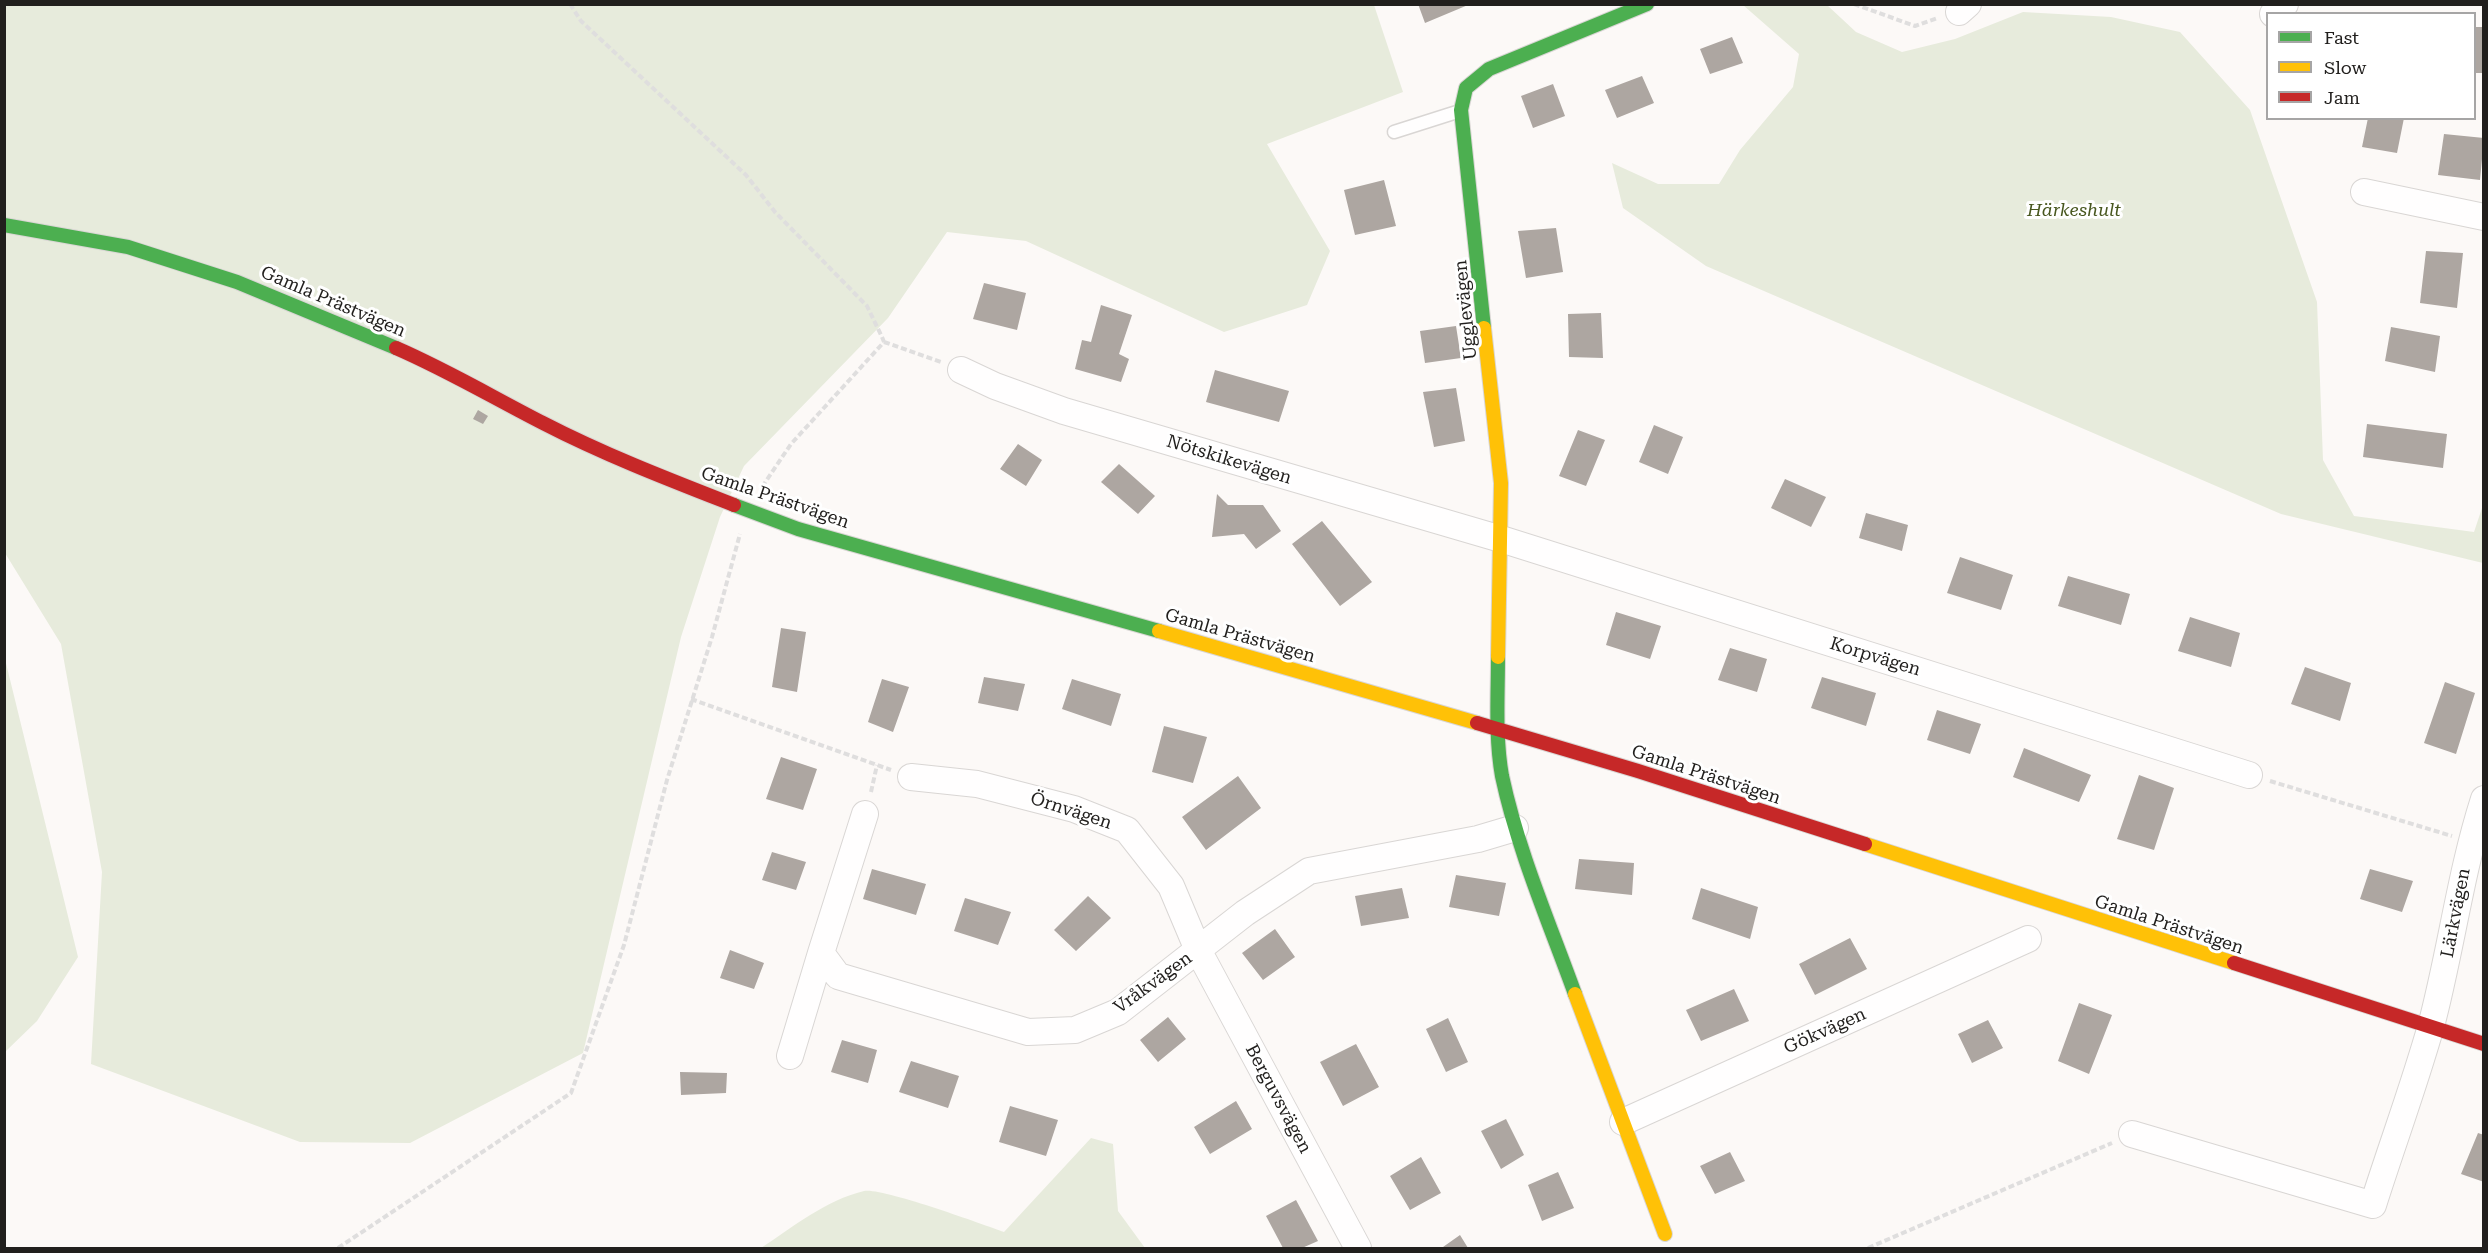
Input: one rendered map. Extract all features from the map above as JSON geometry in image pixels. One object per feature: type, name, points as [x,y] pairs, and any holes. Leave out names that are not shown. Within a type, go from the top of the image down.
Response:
[{"type":"street","name":"Ugglevägen","points":[[1497,730],[1501,483],[1461,110],[1466,88],[1489,69],[1647,4]]},
{"type":"street","points":[[2364,192],[2484,217]]},
{"type":"street","name":"Gamla Prästvägen","points":[[4,225],[128,247],[237,282],[312,311],[440,367],[555,429],[674,482],[798,529],[1056,604],[1224,648],[1638,771],[2484,1044]]},
{"type":"street","name":"Nötskikevägen","points":[[961,370],[995,386],[1064,411],[1501,539]]},
{"type":"street","name":"Korpvägen","points":[[1501,539],[2249,774]]},
{"type":"street","points":[[1497,730],[1502,774],[1515,828],[1665,1233]]},
{"type":"street","name":"Örnvägen","points":[[911,777],[977,784],[1074,809],[1127,830],[1171,886],[1198,950]]},
{"type":"street","name":"Lärkvägen","points":[[2132,1134],[2373,1205],[2430,1028],[2451,942],[2470,841],[2484,799]]},
{"type":"street","points":[[790,1056],[865,814]]},
{"type":"street","name":"Vråkvägen","points":[[821,953],[838,976],[1028,1032],[1075,1030],[1118,1012],[1245,913],[1309,871],[1478,839],[1515,828]]},
{"type":"street","name":"Gökvägen","points":[[1623,1122],[2028,939]]},
{"type":"street","name":"Berguvsvägen","points":[[1198,950],[1358,1248]]},
{"type":"lane","points":[[1394,132],[1461,110]]},
{"type":"path","points":[[570,4],[581,21],[746,175],[775,212],[867,306],[884,342],[961,370]]},
{"type":"path","points":[[1854,4],[1915,26],[1963,8]]},
{"type":"path","points":[[338,1248],[571,1093],[624,945],[667,780],[712,637],[747,509],[791,444],[884,342]]},
{"type":"path","points":[[691,699],[911,777]]},
{"type":"path","points":[[865,814],[877,765]]},
{"type":"path","points":[[2249,774],[2470,841]]},
{"type":"path","points":[[1868,1248],[2132,1134]]},
{"type":"green space","points":[[5,5],[1374,5],[1403,92],[1267,144],[1330,251],[1307,305],[1224,332],[1026,241],[947,232],[888,318],[744,466],[720,517],[681,637],[583,1053],[410,1143],[300,1142],[91,1064],[102,872],[61,644],[5,553]]},
{"type":"green space","name":"Härkeshult","points":[[1743,5],[1827,5],[1856,32],[1902,52],[1955,39],[2023,12],[2111,17],[2180,32],[2250,110],[2317,302],[2323,460],[2354,516],[2474,532],[2483,505],[2483,563],[2281,514],[1706,266],[1623,208],[1612,163],[1658,184],[1719,184],[1740,150],[1793,87],[1799,54]]},
{"type":"green space","points":[[4,655],[78,957],[37,1021],[5,1052]]},
{"type":"green space","points":[[1091,1138],[1113,1144],[1118,1211],[1145,1248],[761,1248],[823,1207],[864,1191],[874,1191],[910,1200],[1004,1232]]},
{"type":"building","points":[[1418,4],[1468,4],[1468,5],[1425,23]]},
{"type":"building","points":[[2476,27],[2484,27],[2484,73],[2476,73]]},
{"type":"building","points":[[1732,37],[1743,63],[1710,74],[1700,49]]},
{"type":"building","points":[[1642,76],[1654,103],[1617,118],[1605,90]]},
{"type":"building","points":[[1553,84],[1565,116],[1533,128],[1521,96]]},
{"type":"building","points":[[2368,120],[2404,120],[2397,153],[2362,147]]},
{"type":"building","points":[[2444,134],[2484,138],[2480,180],[2438,175]]},
{"type":"building","points":[[1384,180],[1396,226],[1355,235],[1344,190]]},
{"type":"building","points":[[1556,228],[1563,272],[1526,278],[1518,231]]},
{"type":"building","points":[[2426,251],[2463,253],[2457,308],[2420,303]]},
{"type":"building","points":[[984,283],[1026,293],[1017,330],[973,319]]},
{"type":"building","points":[[1101,305],[1132,315],[1119,354],[1129,359],[1121,382],[1075,369],[1082,340],[1091,342]]},
{"type":"building","points":[[1601,313],[1603,358],[1569,357],[1568,314]]},
{"type":"building","points":[[1456,326],[1461,358],[1425,363],[1420,331]]},
{"type":"building","points":[[2391,327],[2440,336],[2435,372],[2385,361]]},
{"type":"building","points":[[1215,370],[1289,391],[1279,422],[1206,402]]},
{"type":"building","points":[[1456,388],[1465,441],[1434,447],[1423,392]]},
{"type":"building","points":[[478,410],[488,416],[483,424],[473,419]]},
{"type":"building","points":[[2367,424],[2447,434],[2443,468],[2363,457]]},
{"type":"building","points":[[1654,425],[1683,437],[1668,474],[1639,462]]},
{"type":"building","points":[[1578,430],[1605,440],[1586,486],[1559,476]]},
{"type":"building","points":[[1018,444],[1042,460],[1026,486],[1000,469]]},
{"type":"building","points":[[1119,464],[1155,496],[1138,514],[1101,482]]},
{"type":"building","points":[[1785,479],[1826,497],[1811,527],[1771,508]]},
{"type":"building","points":[[1217,494],[1228,505],[1263,505],[1281,531],[1256,549],[1244,534],[1212,537]]},
{"type":"building","points":[[1866,513],[1908,525],[1902,551],[1859,538]]},
{"type":"building","points":[[1322,521],[1372,582],[1340,606],[1292,544]]},
{"type":"building","points":[[1960,557],[2013,575],[2001,610],[1947,593]]},
{"type":"building","points":[[2068,576],[2130,594],[2121,625],[2058,606]]},
{"type":"building","points":[[1616,612],[1661,626],[1650,659],[1606,645]]},
{"type":"building","points":[[2190,617],[2240,633],[2231,667],[2178,651]]},
{"type":"building","points":[[781,628],[806,632],[797,692],[772,687]]},
{"type":"building","points":[[1730,648],[1767,659],[1757,692],[1718,680]]},
{"type":"building","points":[[2305,667],[2351,683],[2340,721],[2291,704]]},
{"type":"building","points":[[984,677],[1025,684],[1018,711],[978,703]]},
{"type":"building","points":[[1822,677],[1876,693],[1866,726],[1811,708]]},
{"type":"building","points":[[882,679],[909,687],[893,732],[868,722]]},
{"type":"building","points":[[1072,679],[1121,694],[1111,726],[1062,709]]},
{"type":"building","points":[[2445,682],[2475,693],[2456,754],[2424,743]]},
{"type":"building","points":[[1937,710],[1981,724],[1970,754],[1927,740]]},
{"type":"building","points":[[1164,726],[1207,737],[1193,783],[1152,772]]},
{"type":"building","points":[[2024,748],[2091,775],[2079,802],[2013,777]]},
{"type":"building","points":[[781,757],[817,769],[803,810],[766,799]]},
{"type":"building","points":[[2139,775],[2174,788],[2154,850],[2117,839]]},
{"type":"building","points":[[1238,776],[1261,808],[1206,850],[1182,817]]},
{"type":"building","points":[[772,852],[806,862],[796,890],[762,880]]},
{"type":"building","points":[[1579,859],[1634,863],[1632,895],[1575,889]]},
{"type":"building","points":[[872,869],[926,884],[916,915],[863,899]]},
{"type":"building","points":[[2370,869],[2413,881],[2402,912],[2360,899]]},
{"type":"building","points":[[1456,875],[1506,883],[1499,916],[1449,907]]},
{"type":"building","points":[[1402,888],[1409,918],[1361,926],[1355,896]]},
{"type":"building","points":[[1701,888],[1758,907],[1750,939],[1692,919]]},
{"type":"building","points":[[1088,896],[1111,918],[1076,951],[1054,930]]},
{"type":"building","points":[[965,898],[1011,912],[998,945],[954,931]]},
{"type":"building","points":[[1275,929],[1295,957],[1263,980],[1242,953]]},
{"type":"building","points":[[1850,938],[1867,969],[1815,995],[1799,964]]},
{"type":"building","points":[[730,950],[764,963],[754,989],[720,978]]},
{"type":"building","points":[[1734,989],[1749,1021],[1701,1041],[1686,1010]]},
{"type":"building","points":[[2079,1003],[2112,1015],[2089,1074],[2058,1061]]},
{"type":"building","points":[[1168,1017],[1186,1039],[1158,1062],[1140,1040]]},
{"type":"building","points":[[1448,1018],[1468,1062],[1446,1072],[1426,1029]]},
{"type":"building","points":[[1988,1020],[2003,1048],[1972,1063],[1958,1034]]},
{"type":"building","points":[[842,1040],[877,1050],[868,1083],[831,1072]]},
{"type":"building","points":[[1356,1044],[1379,1087],[1343,1106],[1320,1062]]},
{"type":"building","points":[[911,1061],[959,1076],[948,1108],[899,1092]]},
{"type":"building","points":[[680,1072],[727,1073],[726,1093],[681,1095]]},
{"type":"building","points":[[1236,1101],[1252,1129],[1210,1154],[1194,1127]]},
{"type":"building","points":[[1010,1106],[1058,1120],[1046,1156],[999,1142]]},
{"type":"building","points":[[1506,1119],[1524,1155],[1501,1169],[1481,1131]]},
{"type":"building","points":[[2478,1133],[2484,1135],[2484,1182],[2461,1174]]},
{"type":"building","points":[[1730,1152],[1745,1181],[1715,1194],[1700,1166]]},
{"type":"building","points":[[1421,1157],[1441,1193],[1410,1210],[1390,1176]]},
{"type":"building","points":[[1558,1172],[1574,1208],[1542,1221],[1528,1185]]},
{"type":"building","points":[[1296,1200],[1318,1241],[1302,1248],[1283,1248],[1266,1216]]},
{"type":"building","points":[[1460,1235],[1468,1248],[1443,1247]]},
{"type":"traffic: fast","points":[[1484,328],[1461,110],[1466,88],[1489,69],[1647,4]]},
{"type":"traffic: fast","points":[[4,225],[128,247],[237,282],[396,348]]},
{"type":"traffic: fast","points":[[734,505],[798,529],[1159,631]]},
{"type":"traffic: fast","points":[[1498,657],[1498,731],[1502,776],[1525,859],[1575,994]]},
{"type":"traffic: slow","points":[[1484,328],[1501,483],[1498,657]]},
{"type":"traffic: slow","points":[[1159,631],[1477,723]]},
{"type":"traffic: slow","points":[[1865,844],[2234,963]]},
{"type":"traffic: slow","points":[[1575,994],[1665,1234]]},
{"type":"traffic: jam","points":[[396,348],[434,365],[590,446],[734,505]]},
{"type":"traffic: jam","points":[[1477,723],[1638,771],[1865,844]]},
{"type":"traffic: jam","points":[[2234,963],[2484,1044]]}]
